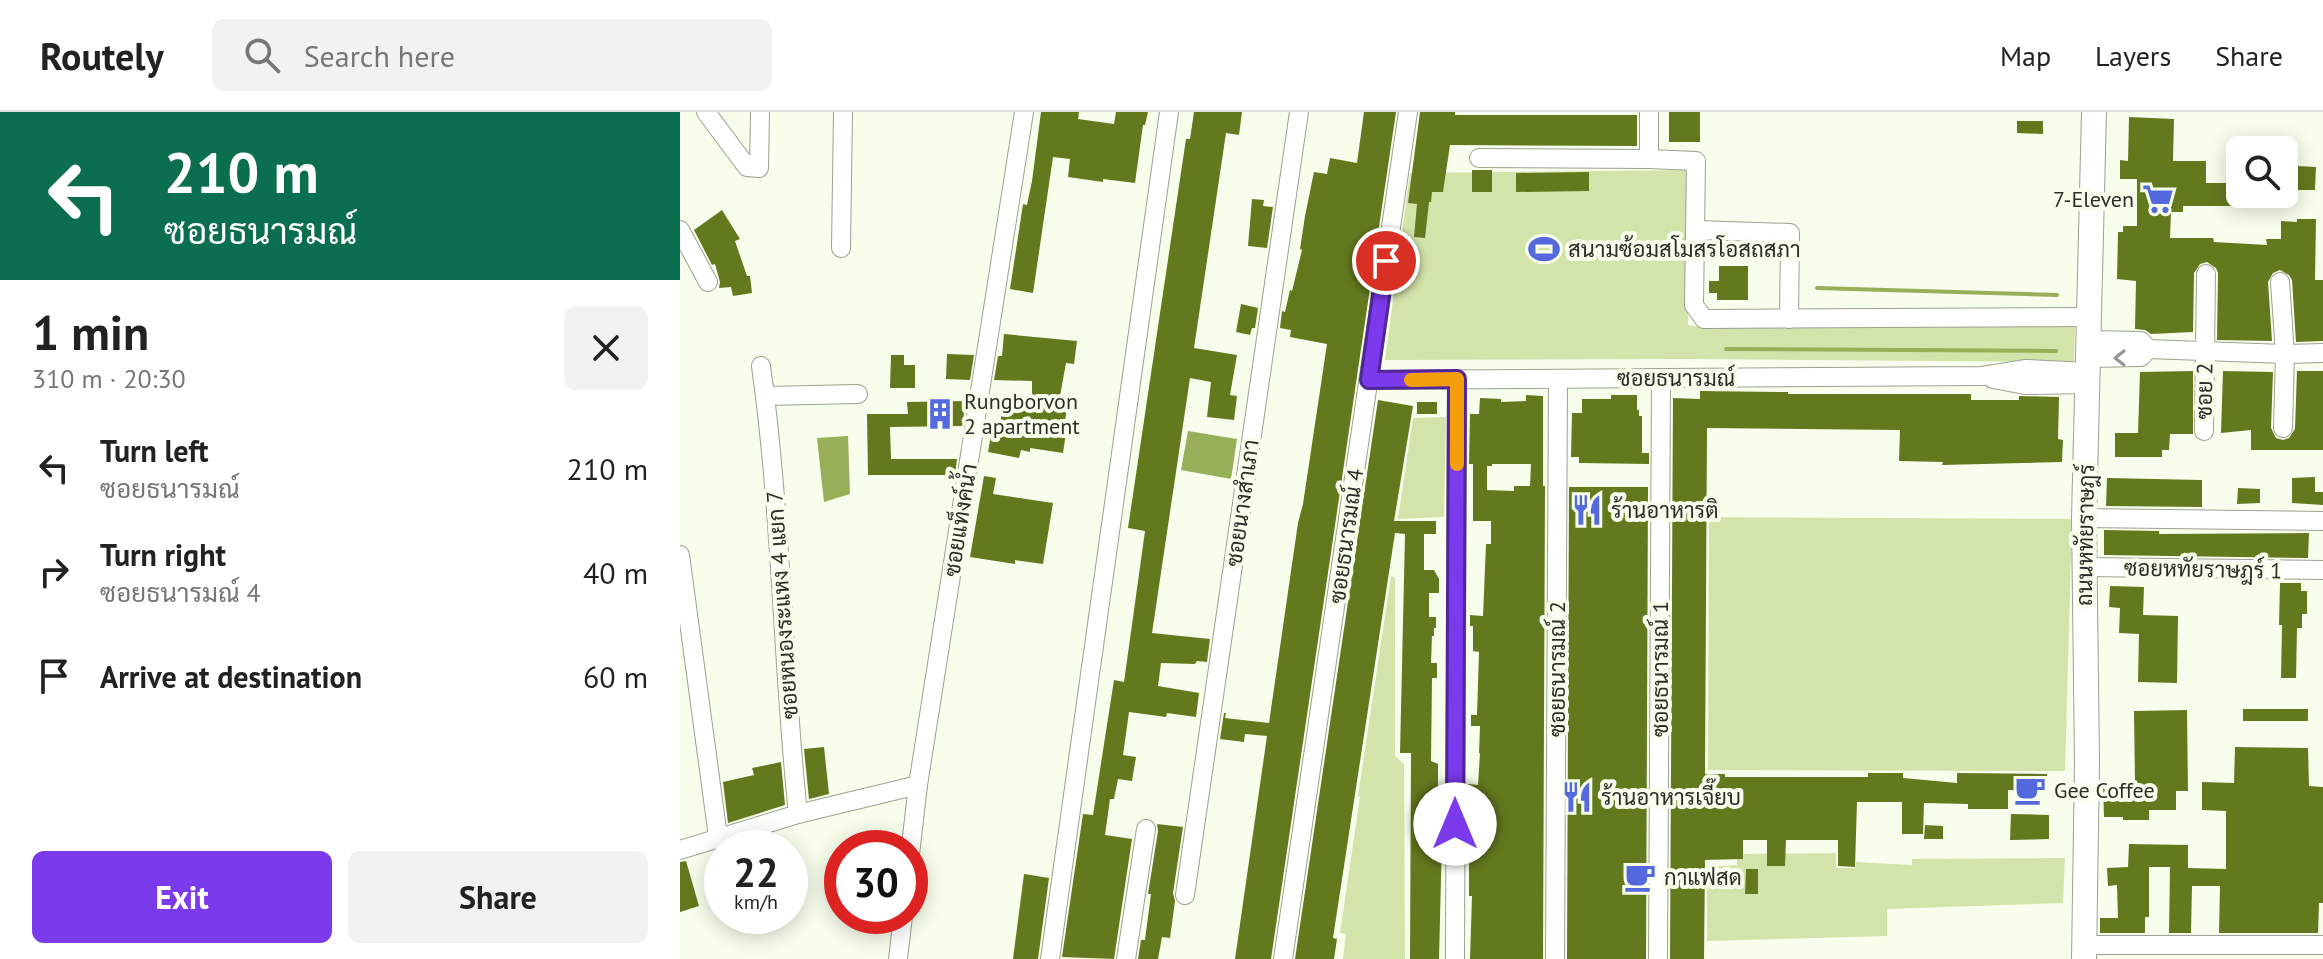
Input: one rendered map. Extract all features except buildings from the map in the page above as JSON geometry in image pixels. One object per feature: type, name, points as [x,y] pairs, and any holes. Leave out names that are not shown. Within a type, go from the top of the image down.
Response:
[{"type":"main road","name":"ถนนหทัยราษฎร์","points":[[2084,952],[2087,763],[2084,518],[2094,112]]},
{"type":"street","points":[[706,112],[747,167],[759,168],[760,112]]},
{"type":"street","points":[[841,248],[843,112]]},
{"type":"street","name":"ซอยแท็งค์น้ำ","points":[[913,830],[1024,112]]},
{"type":"street","points":[[1050,959],[1169,112]]},
{"type":"street","name":"ซอยนางสำเภา","points":[[1185,895],[1299,112]]},
{"type":"street","name":"ซอยธนารมณ์ 4","points":[[1283,959],[1408,112]]},
{"type":"street","points":[[1649,112],[1649,159]]},
{"type":"street","points":[[1479,158],[1696,161],[1694,305],[1704,319],[1789,319],[2089,354],[2141,341],[2148,349],[2323,353]]},
{"type":"street","points":[[1696,230],[1790,233],[1789,319]]},
{"type":"street","points":[[681,234],[708,282]]},
{"type":"street","name":"ซอย 2","points":[[2204,431],[2206,274]]},
{"type":"street","points":[[2280,282],[2285,354],[2283,428]]},
{"type":"street","name":"ซอยธนารมณ์","points":[[1369,380],[1982,376],[2089,354]]},
{"type":"street","name":"ซอยหนองระแหง 4 แยก 7","points":[[761,366],[771,438],[798,814]]},
{"type":"street","name":"ซอยธนารมณ์ 1","points":[[1658,959],[1661,378]]},
{"type":"street","points":[[1455,959],[1457,379]]},
{"type":"street","name":"ซอยธนารมณ์ 2","points":[[1555,959],[1558,379]]},
{"type":"street","points":[[765,396],[858,394]]},
{"type":"street","points":[[2084,518],[2323,521]]},
{"type":"street","points":[[680,555],[717,830]]},
{"type":"street","name":"ซอยหทัยราษฎร์ 1","points":[[2084,567],[2323,570]]},
{"type":"street","points":[[742,830],[918,785]]},
{"type":"street","points":[[1126,959],[1146,829]]},
{"type":"street","points":[[680,850],[704,842]]},
{"type":"street","points":[[898,959],[901,934]]},
{"type":"street","points":[[2084,952],[2323,945]]},
{"type":"shaded area","name":"สนามซ้อมสโมสรโอสถสภา","points":[[1688,170],[1688,325],[2075,322],[2074,362],[1385,360],[1410,173]]},
{"type":"shaded area","points":[[1446,417],[1444,517],[1398,519],[1413,418]]},
{"type":"shaded area","points":[[1188,431],[1237,439],[1231,479],[1181,470]]},
{"type":"shaded area","points":[[848,436],[850,494],[824,502],[817,438]]},
{"type":"shaded area","points":[[1709,517],[2072,519],[2065,771],[1708,770]]},
{"type":"shaded area","points":[[1391,576],[1395,578],[1395,756],[1404,764],[1405,959],[1343,959],[1346,934],[1340,933]]},
{"type":"shaded area","points":[[1836,853],[1836,868],[1855,868],[1856,862],[1912,865],[1912,859],[2065,858],[2063,903],[1887,909],[1887,936],[1707,941],[1707,867],[1737,865],[1737,854]]},
{"type":"waterway","points":[[1817,288],[2057,295]]},
{"type":"waterway","points":[[1726,349],[2056,351]]},
{"type":"slow traffic","points":[[1411,380],[1457,379],[1457,464]]},
{"type":"place","name":"7-Eleven","points":[[2158,199]]},
{"type":"place","name":"สนามซ้อมสโมสรโอสถสภา","points":[[1544,249]]},
{"type":"place","name":"Rungborvon 2 apartment","points":[[940,414]]},
{"type":"place","name":"ร้านอาหารติ","points":[[1587,510]]},
{"type":"place","name":"Gee Coffee","points":[[2030,790]]},
{"type":"place","name":"ร้านอาหารเจี๊ยบ","points":[[1577,797]]},
{"type":"place","name":"กาแฟสด","points":[[1640,877]]},
{"type":"route","points":[[1386,261],[1369,380],[1457,379],[1455,824]]}]
